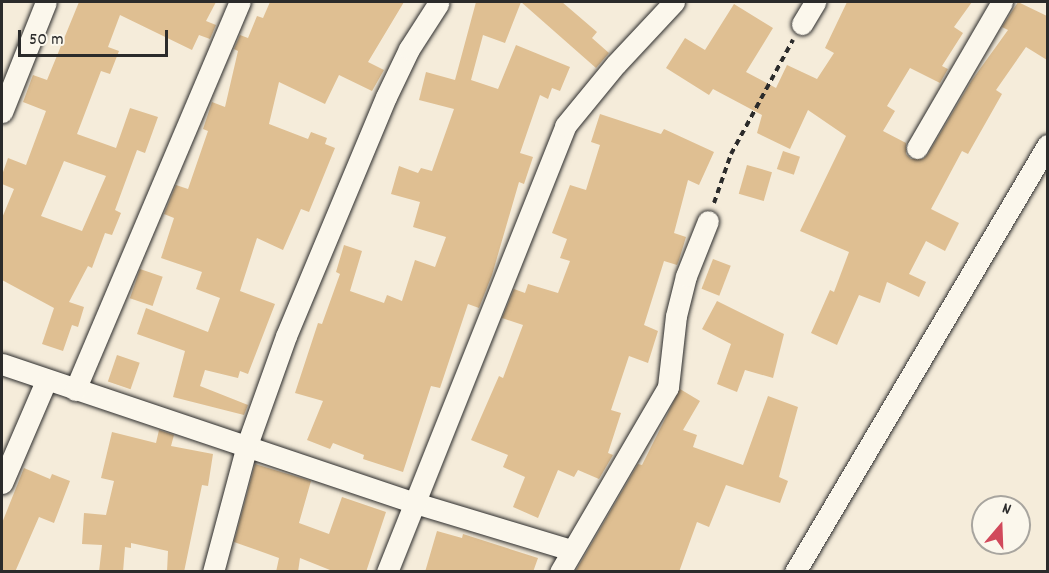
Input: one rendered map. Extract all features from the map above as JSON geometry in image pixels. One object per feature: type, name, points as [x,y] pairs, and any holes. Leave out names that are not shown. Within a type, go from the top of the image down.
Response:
[{"type":"street","points":[[2,112],[46,2]]},
{"type":"street","points":[[75,390],[240,2]]},
{"type":"street","points":[[387,572],[412,502],[456,403],[565,126],[674,2]]},
{"type":"street","points":[[802,24],[815,2]]},
{"type":"street","points":[[917,148],[1002,2]]},
{"type":"street","points":[[213,572],[247,445],[286,336],[386,96],[409,49],[438,4]]},
{"type":"street","points":[[795,572],[1047,145]]},
{"type":"street","points":[[560,572],[668,387],[676,316],[686,276],[708,221]]},
{"type":"street","points":[[2,364],[46,381],[247,445],[412,502],[571,550]]},
{"type":"street","points":[[2,483],[46,381]]},
{"type":"path","points":[[708,221],[731,154],[802,24]]},
{"type":"building","points":[[79,2],[216,2],[206,21],[216,25],[210,39],[199,35],[192,50],[120,15],[108,47],[119,51],[110,74],[101,71],[77,134],[116,148],[130,108],[158,117],[145,153],[137,150],[115,210],[121,213],[112,235],[105,233],[92,268],[88,266],[69,302],[84,307],[78,327],[72,325],[63,351],[42,344],[54,308],[2,280],[2,218],[14,189],[2,184],[2,175],[8,158],[26,165],[46,111],[23,102],[33,75],[47,80]],"holes":[[[64,161],[106,176],[82,231],[41,216]]]},
{"type":"building","points":[[270,2],[404,2],[368,62],[384,70],[372,91],[339,75],[325,104],[279,82],[269,124],[308,139],[311,132],[327,138],[325,144],[335,148],[309,212],[301,209],[283,250],[257,238],[240,291],[275,304],[248,374],[240,371],[238,378],[205,370],[200,386],[248,405],[244,415],[173,397],[185,351],[137,334],[146,308],[208,332],[220,298],[196,289],[202,272],[161,258],[174,218],[164,214],[176,185],[188,189],[208,131],[203,129],[212,102],[225,107],[238,51],[234,49],[240,35],[248,38],[257,16],[263,18]]},
{"type":"building","points":[[476,2],[521,2],[505,43],[483,35],[471,80],[498,89],[516,45],[570,67],[560,91],[552,88],[548,99],[540,95],[520,153],[533,157],[524,184],[519,182],[492,275],[479,308],[468,304],[440,388],[431,386],[403,472],[363,459],[364,455],[333,443],[330,449],[307,440],[323,401],[295,393],[318,323],[322,324],[340,274],[336,272],[344,245],[362,251],[350,291],[384,303],[387,295],[402,301],[415,260],[435,267],[446,237],[413,227],[420,202],[391,194],[399,166],[418,173],[421,168],[432,171],[454,109],[419,100],[426,72],[455,80]]},
{"type":"building","points":[[521,2],[562,2],[597,32],[592,38],[609,53],[596,68]]},
{"type":"building","points":[[847,2],[972,2],[954,27],[963,33],[942,66],[948,69],[940,83],[910,68],[887,106],[895,111],[883,131],[906,143],[906,154],[911,159],[923,159],[928,154],[972,80],[1008,30],[1002,27],[1018,2],[1047,16],[1047,60],[1026,47],[996,90],[1002,94],[968,154],[962,151],[931,209],[959,223],[945,251],[926,241],[909,274],[926,282],[919,297],[887,282],[880,303],[859,295],[837,345],[811,333],[830,290],[834,292],[849,252],[800,231],[846,136],[808,110],[790,149],[757,133],[762,115],[713,89],[709,95],[666,68],[685,38],[705,50],[734,4],[773,28],[746,72],[776,88],[787,65],[817,79],[834,53],[825,48]]},
{"type":"building","points":[[600,114],[661,134],[664,129],[714,152],[699,185],[688,180],[674,233],[686,237],[677,265],[664,261],[644,325],[658,331],[648,363],[629,356],[611,410],[621,413],[608,453],[613,455],[599,479],[578,470],[574,477],[558,470],[538,518],[513,507],[525,477],[503,467],[508,455],[471,440],[499,376],[503,378],[523,325],[502,318],[514,289],[525,293],[528,284],[558,293],[570,261],[560,258],[567,239],[552,233],[570,185],[586,190],[600,145],[591,142]]},
{"type":"building","points":[[783,151],[800,157],[794,175],[777,169]]},
{"type":"building","points":[[747,165],[772,172],[764,201],[739,194]]},
{"type":"building","points":[[713,259],[731,266],[719,296],[702,289]]},
{"type":"building","points":[[140,269],[163,277],[153,306],[130,298]]},
{"type":"building","points":[[717,301],[784,334],[773,378],[745,370],[737,392],[717,384],[731,344],[702,329]]},
{"type":"building","points":[[117,355],[140,363],[131,389],[108,381]]},
{"type":"building","points":[[680,389],[700,401],[683,430],[697,435],[693,447],[743,465],[768,396],[798,407],[779,477],[788,481],[780,503],[726,485],[709,527],[697,522],[679,572],[575,572],[638,464],[642,465]]},
{"type":"building","points":[[159,430],[174,435],[171,446],[213,454],[208,486],[202,485],[184,572],[167,572],[168,551],[131,543],[131,548],[125,547],[123,572],[99,572],[102,545],[82,544],[84,513],[106,515],[114,481],[101,478],[112,432],[156,443]]},
{"type":"building","points":[[255,464],[311,481],[299,523],[329,534],[342,497],[386,512],[366,572],[335,572],[300,558],[298,572],[276,572],[279,558],[234,542]]},
{"type":"building","points":[[24,468],[50,479],[52,474],[70,481],[54,523],[39,517],[15,572],[2,572],[2,523]]},
{"type":"building","points":[[437,531],[462,538],[463,534],[538,558],[533,572],[425,572]]}]
